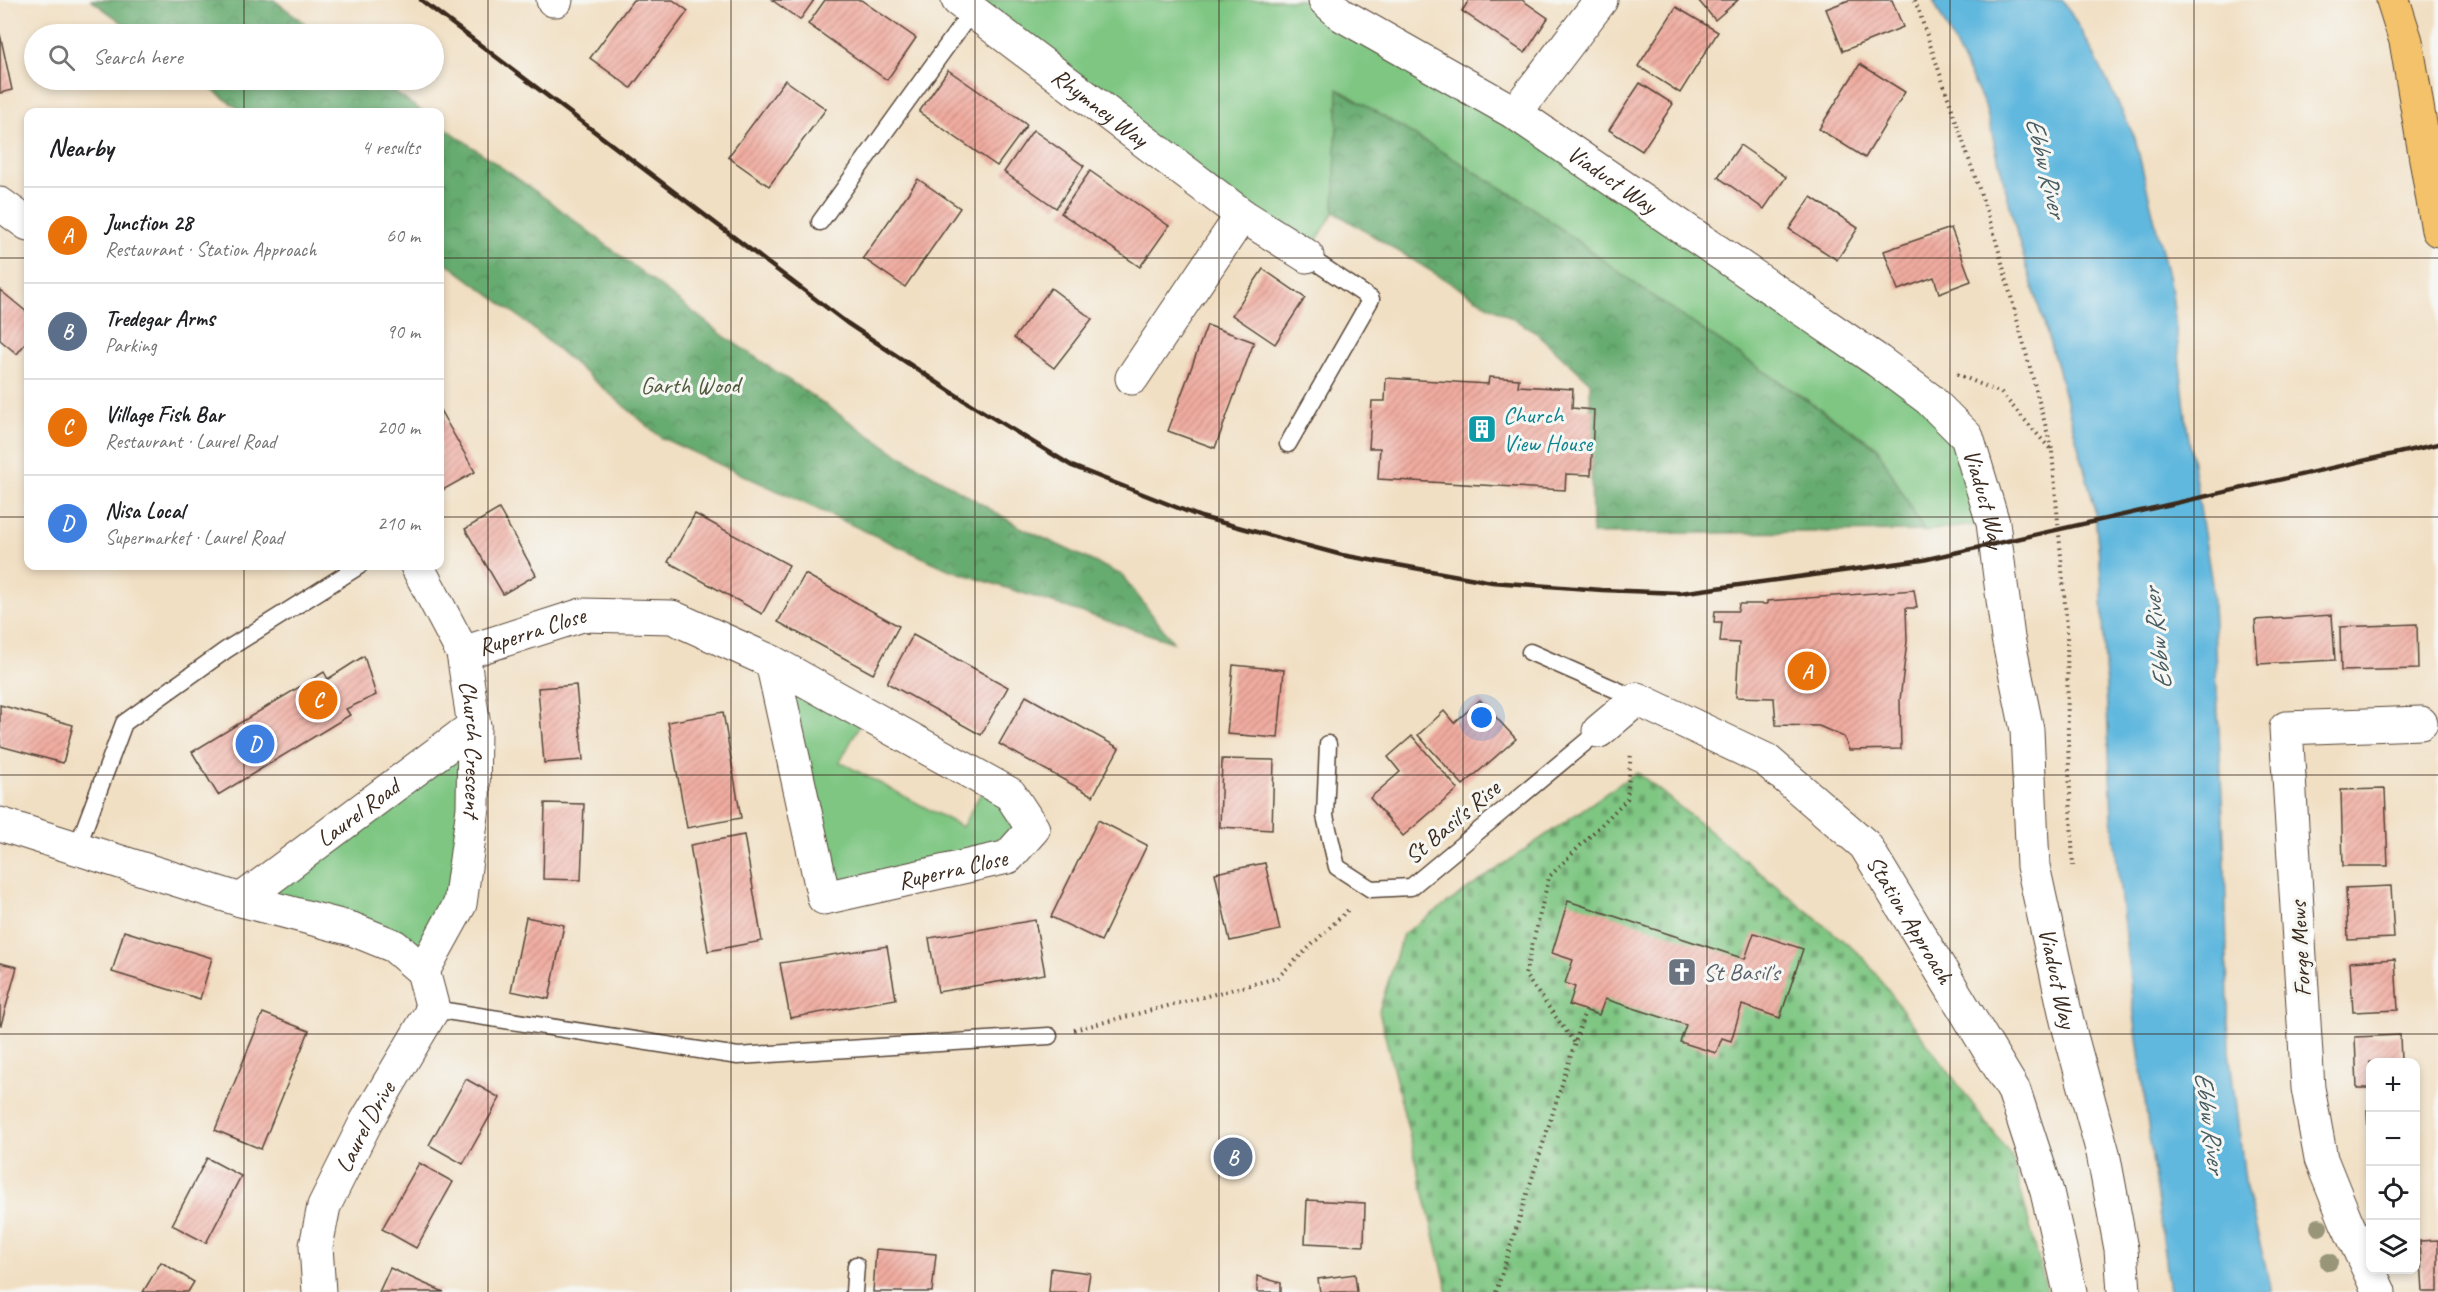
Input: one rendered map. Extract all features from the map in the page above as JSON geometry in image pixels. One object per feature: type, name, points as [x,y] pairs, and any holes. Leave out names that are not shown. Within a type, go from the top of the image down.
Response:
[{"type":"main road","points":[[2393,0],[2406,41],[2438,230]]},
{"type":"street","name":"Viaduct Way","points":[[1325,0],[1342,15],[1515,113],[1878,361],[1929,399],[1966,437],[1993,523],[2008,638],[2027,730],[2033,866],[2067,1021],[2103,1153],[2121,1249],[2124,1292]]},
{"type":"street","points":[[1515,113],[1601,0]]},
{"type":"street","name":"Rhymney Way","points":[[965,5],[1242,215],[1307,256]]},
{"type":"street","points":[[0,204],[24,221]]},
{"type":"street","points":[[1132,378],[1242,215]]},
{"type":"street","name":"Church Crescent","points":[[419,570],[463,653],[474,726],[473,807],[460,904],[423,971]]},
{"type":"street","name":"Ruperra Close","points":[[463,653],[582,615],[672,617],[772,662],[1010,794],[1033,829],[1008,857],[824,898],[772,662]]},
{"type":"street","points":[[1599,731],[1637,699]]},
{"type":"street","name":"Station Approach","points":[[1637,699],[1766,760],[1864,845],[2014,1091],[2047,1192],[2070,1292]]},
{"type":"street","name":"Forge Mews","points":[[2379,1292],[2346,1221],[2321,1159],[2308,1088],[2286,728],[2421,723]]},
{"type":"street","name":"Laurel Road","points":[[241,900],[474,726]]},
{"type":"street","points":[[0,824],[241,900],[352,929],[394,946],[423,971],[432,1009]]},
{"type":"street","name":"Laurel Drive","points":[[319,1292],[316,1246],[324,1206],[366,1122],[432,1009]]},
{"type":"lane","points":[[820,222],[965,5]]},
{"type":"lane","points":[[1288,444],[1371,299],[1307,256]]},
{"type":"lane","points":[[77,848],[124,723],[226,650],[353,570]]},
{"type":"lane","points":[[1530,652],[1637,699]]},
{"type":"lane","name":"St Basil's Rise","points":[[1371,889],[1411,887],[1599,731]]},
{"type":"lane","points":[[1328,744],[1324,816],[1337,867],[1371,889]]},
{"type":"lane","points":[[432,1009],[738,1056],[1049,1036]]},
{"type":"lane","points":[[854,1292],[856,1265]]},
{"type":"path","points":[[1915,0],[1994,233],[2052,451]]},
{"type":"path","points":[[1575,1042],[1525,975],[1549,877],[1627,799],[1637,699]]},
{"type":"path","points":[[1049,1036],[1276,978],[1371,889]]},
{"type":"path","points":[[1496,1292],[1584,1011]]},
{"type":"green space","points":[[91,0],[274,0],[306,24],[124,24]]},
{"type":"green space","points":[[958,0],[1325,0],[1929,399],[1993,523],[1924,531],[1877,447],[1645,291],[1520,199],[1338,90],[1334,212],[1307,256]]},
{"type":"green space","points":[[1338,89],[1520,199],[1645,291],[1877,448],[1924,531],[1592,534],[1590,382],[1533,330],[1477,299],[1334,212]]},
{"type":"green space","points":[[213,90],[391,90],[417,108],[238,108]]},
{"type":"green space","name":"Garth Wood","points":[[444,127],[552,203],[724,336],[896,453],[1020,527],[1122,575],[1173,642],[948,569],[662,438],[517,315],[444,261]]},
{"type":"green space","points":[[772,662],[865,715],[840,762],[962,827],[988,780],[1033,829],[1008,857],[824,898]]},
{"type":"green space","points":[[474,726],[473,808],[423,971],[241,900]]},
{"type":"green space","points":[[1637,772],[1863,957],[2012,1157],[2047,1292],[1448,1292],[1379,1011],[1403,934]]},
{"type":"water","name":"Ebbw River","points":[[1933,0],[2063,0],[2091,48],[2135,138],[2172,293],[2187,426],[2212,584],[2225,861],[2229,1051],[2246,1188],[2272,1292],[2169,1292],[2112,817],[2101,576],[2094,505],[2057,367],[2018,238],[1985,106]]},
{"type":"building","points":[[633,0],[673,0],[688,11],[631,88],[590,58]]},
{"type":"building","points":[[772,0],[814,0],[800,20]]},
{"type":"building","points":[[825,0],[861,0],[916,38],[887,80],[808,24]]},
{"type":"building","points":[[1469,0],[1522,0],[1548,18],[1525,53],[1462,11]]},
{"type":"building","points":[[1698,0],[1738,0],[1715,20]]},
{"type":"building","points":[[1849,0],[1892,0],[1903,27],[1843,51],[1826,9]]},
{"type":"building","points":[[1676,7],[1718,32],[1680,93],[1638,66]]},
{"type":"building","points":[[0,34],[12,90],[0,93]]},
{"type":"building","points":[[1860,64],[1905,92],[1865,158],[1819,129]]},
{"type":"building","points":[[948,70],[1027,125],[997,166],[919,112]]},
{"type":"building","points":[[785,80],[826,109],[769,186],[728,157]]},
{"type":"building","points":[[1640,83],[1673,104],[1642,151],[1609,130]]},
{"type":"building","points":[[1033,130],[1084,166],[1056,208],[1004,172]]},
{"type":"building","points":[[1740,145],[1786,177],[1764,209],[1718,177]]},
{"type":"building","points":[[1090,171],[1169,226],[1140,267],[1061,213]]},
{"type":"building","points":[[918,179],[960,208],[905,287],[863,258]]},
{"type":"building","points":[[1811,197],[1858,228],[1837,260],[1789,229]]},
{"type":"building","points":[[1951,228],[1971,281],[1939,293],[1934,277],[1898,290],[1884,251]]},
{"type":"building","points":[[1263,269],[1305,298],[1275,344],[1232,315]]},
{"type":"building","points":[[1051,288],[1092,319],[1054,368],[1014,338]]},
{"type":"building","points":[[0,290],[24,310],[24,345],[17,354],[0,340]]},
{"type":"building","points":[[1207,325],[1254,342],[1215,448],[1168,431]]},
{"type":"building","name":"Church View House","points":[[1489,377],[1519,379],[1518,386],[1573,389],[1572,408],[1594,410],[1591,475],[1566,474],[1565,490],[1378,479],[1380,448],[1369,448],[1372,401],[1385,401],[1386,378],[1488,384]]},
{"type":"building","points":[[444,417],[475,472],[444,489]]},
{"type":"building","points":[[499,509],[536,575],[503,594],[465,529]]},
{"type":"building","points":[[695,514],[789,565],[762,614],[668,562]]},
{"type":"building","points":[[805,574],[899,626],[873,674],[778,622]]},
{"type":"building","points":[[1914,590],[1917,608],[1906,608],[1907,641],[1900,700],[1901,749],[1849,750],[1844,737],[1819,726],[1776,725],[1774,698],[1736,697],[1739,643],[1720,642],[1722,622],[1714,622],[1715,611],[1738,611],[1739,604],[1767,604],[1767,601]]},
{"type":"building","points":[[2332,615],[2335,660],[2258,664],[2255,620]]},
{"type":"building","points":[[2417,624],[2418,669],[2341,671],[2340,627]]},
{"type":"building","points":[[913,635],[1008,687],[981,735],[887,683]]},
{"type":"building","points":[[364,656],[376,695],[346,709],[350,715],[218,795],[192,752],[324,672],[328,679]]},
{"type":"building","points":[[1233,665],[1284,670],[1278,738],[1227,734]]},
{"type":"building","points":[[576,685],[583,760],[544,763],[538,688]]},
{"type":"building","points":[[1026,696],[1119,748],[1093,796],[999,744]]},
{"type":"building","points":[[1480,700],[1516,739],[1463,785],[1418,735],[1444,711],[1454,723]]},
{"type":"building","points":[[0,705],[73,725],[63,763],[0,746]]},
{"type":"building","points":[[723,712],[741,818],[687,828],[668,722]]},
{"type":"building","points":[[1412,736],[1458,789],[1403,836],[1370,798],[1400,772],[1388,757]]},
{"type":"building","points":[[1222,759],[1274,760],[1272,830],[1220,827]]},
{"type":"building","points":[[2385,789],[2388,866],[2343,866],[2341,790]]},
{"type":"building","points":[[545,803],[584,804],[581,880],[543,879]]},
{"type":"building","points":[[1098,820],[1147,845],[1101,941],[1051,917]]},
{"type":"building","points":[[744,835],[762,941],[708,951],[690,845]]},
{"type":"building","points":[[1265,863],[1280,930],[1230,941],[1215,873]]},
{"type":"building","points":[[2391,886],[2394,938],[2348,940],[2346,888]]},
{"type":"building","name":"St Basil's","points":[[1568,901],[1745,959],[1754,933],[1803,949],[1780,1018],[1742,1005],[1731,1041],[1722,1038],[1716,1053],[1680,1042],[1686,1025],[1605,999],[1599,1015],[1569,1005],[1575,987],[1565,983],[1573,960],[1552,953]]},
{"type":"building","points":[[526,917],[564,925],[549,999],[511,991]]},
{"type":"building","points":[[1035,920],[1045,974],[938,992],[929,938]]},
{"type":"building","points":[[124,931],[212,958],[200,999],[112,972]]},
{"type":"building","points":[[887,946],[896,999],[790,1018],[780,963]]},
{"type":"building","points":[[2395,959],[2398,1010],[2353,1012],[2350,962]]},
{"type":"building","points":[[0,963],[17,967],[1,1025],[0,1025]]},
{"type":"building","points":[[263,1013],[309,1031],[261,1149],[215,1130]]},
{"type":"building","points":[[2400,1035],[2401,1058],[2366,1058],[2366,1088],[2357,1088],[2355,1037]]},
{"type":"building","points":[[466,1079],[500,1098],[463,1164],[429,1145]]},
{"type":"building","points":[[207,1158],[241,1176],[206,1243],[172,1225]]},
{"type":"building","points":[[419,1163],[453,1182],[416,1248],[382,1229]]},
{"type":"building","points":[[1307,1200],[1365,1203],[1364,1246],[1305,1243]]},
{"type":"building","points":[[2438,1240],[2438,1292],[2423,1292],[2420,1241]]},
{"type":"building","points":[[876,1249],[936,1254],[932,1292],[873,1292]]},
{"type":"building","points":[[161,1262],[194,1282],[188,1292],[143,1292]]},
{"type":"building","points":[[390,1268],[423,1283],[444,1292],[379,1292]]},
{"type":"building","points":[[1051,1268],[1090,1273],[1087,1292],[1049,1292]]},
{"type":"building","points":[[1355,1274],[1357,1292],[1320,1292],[1318,1279]]},
{"type":"building","points":[[1257,1276],[1281,1283],[1281,1292],[1257,1292]]},
{"type":"railway","points":[[421,0],[847,323],[962,399],[1072,466],[1201,517],[1342,555],[1492,582],[1680,593],[1923,560],[2438,444]]},
{"type":"place","name":"Church View House","points":[[1482,429]]},
{"type":"place","name":"Junction 28","points":[[1807,671]]},
{"type":"place","name":"Village Fish Bar","points":[[318,700]]},
{"type":"place","name":"Nisa Local","points":[[255,744]]},
{"type":"place","name":"St Basil's","points":[[1682,972]]},
{"type":"place","name":"Tredegar Arms","points":[[1233,1157]]}]
